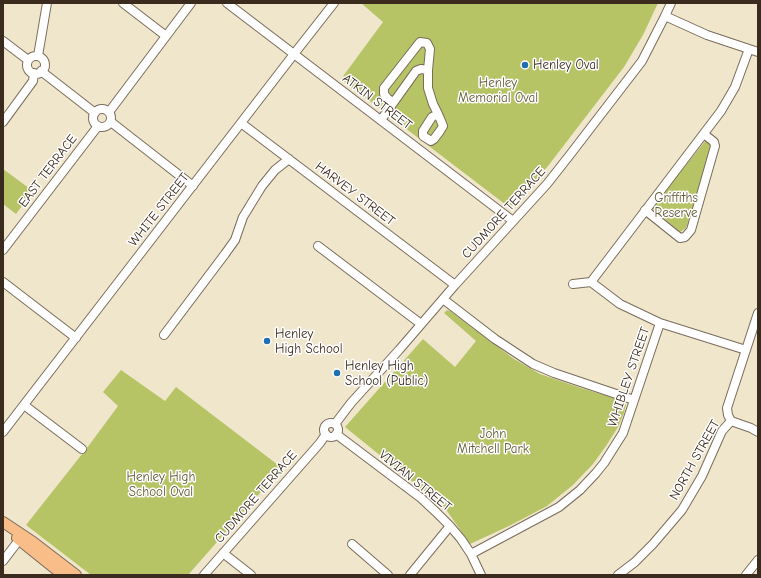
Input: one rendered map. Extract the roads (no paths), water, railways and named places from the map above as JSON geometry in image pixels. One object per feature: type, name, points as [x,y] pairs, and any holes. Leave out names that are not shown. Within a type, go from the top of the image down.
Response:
[{"type":"main road","points":[[3,522],[33,542],[76,575]]},
{"type":"main road","points":[[3,527],[64,575]]},
{"type":"street","points":[[38,56],[47,3]]},
{"type":"street","points":[[123,3],[166,36]]},
{"type":"street","points":[[109,112],[191,3]]},
{"type":"street","name":"ATKIN STREET","points":[[227,3],[513,221]]},
{"type":"street","name":"WHITE STREET","points":[[3,432],[334,3]]},
{"type":"street","name":"CUDMORE TERRACE","points":[[335,424],[351,403],[443,298],[565,162],[642,61],[666,16],[671,3]]},
{"type":"street","points":[[666,16],[707,35],[758,52]]},
{"type":"street","points":[[3,40],[28,60]]},
{"type":"street","points":[[394,102],[388,99],[384,94],[384,88],[420,42],[427,43],[430,49],[428,88],[438,114]]},
{"type":"street","points":[[591,282],[721,111],[735,87],[748,49]]},
{"type":"street","points":[[3,122],[33,81],[37,72],[44,67],[42,58],[38,56],[32,57],[28,60]]},
{"type":"street","points":[[28,60],[27,64],[29,70],[37,72],[95,113]]},
{"type":"street","points":[[381,120],[416,71],[420,69],[428,70]]},
{"type":"street","points":[[95,113],[97,111],[107,110],[111,117],[111,122],[193,186]]},
{"type":"street","points":[[95,113],[94,119],[98,126],[106,126],[111,122]]},
{"type":"street","name":"HARVEY STREET","points":[[241,122],[455,286]]},
{"type":"street","name":"EAST TERRACE","points":[[3,250],[98,126]]},
{"type":"street","points":[[645,210],[680,238],[685,237],[691,230],[715,146],[714,142],[704,134]]},
{"type":"street","points":[[164,335],[235,240],[243,217],[262,186],[275,170],[289,159]]},
{"type":"street","points":[[318,246],[421,324]]},
{"type":"street","points":[[3,282],[76,338]]},
{"type":"street","points":[[573,284],[591,282],[620,304],[660,323],[746,350]]},
{"type":"street","points":[[443,298],[495,339],[533,364],[554,373],[634,400]]},
{"type":"street","name":"NORTH STREET","points":[[618,575],[653,544],[682,510],[702,476],[722,431],[731,421],[728,415],[728,408],[758,313]]},
{"type":"street","name":"WHIBLEY STREET","points":[[471,554],[559,507],[580,490],[596,473],[623,433],[660,323]]},
{"type":"street","points":[[24,405],[82,449]]},
{"type":"street","points":[[731,421],[758,432]]},
{"type":"street","points":[[330,423],[335,424],[338,430],[336,434],[332,436],[326,434],[324,430],[326,425],[330,423]]},
{"type":"street","name":"CUDMORE TERRACE","points":[[204,575],[320,443],[326,434]]},
{"type":"street","name":"VIVIAN STREET","points":[[336,434],[421,498],[450,526],[471,554],[481,575]]},
{"type":"street","points":[[410,575],[450,526]]},
{"type":"street","points":[[3,561],[19,540]]},
{"type":"street","points":[[352,544],[388,575]]},
{"type":"street","points":[[223,553],[251,575]]},
{"type":"street","points":[[746,575],[758,560]]},
{"type":"place","name":"Henley Oval","points":[[525,65]]},
{"type":"place","name":"Henley High School","points":[[267,341]]},
{"type":"place","name":"Henley High School (Public)","points":[[337,373]]},
{"type":"park label","name":"Henley Memorial Oval","points":[[498,90]]},
{"type":"park label","name":"Griffiths Reserve","points":[[676,206]]},
{"type":"park label","name":"John Mitchell Park","points":[[493,442]]},
{"type":"park label","name":"Henley High School Oval","points":[[161,484]]}]
